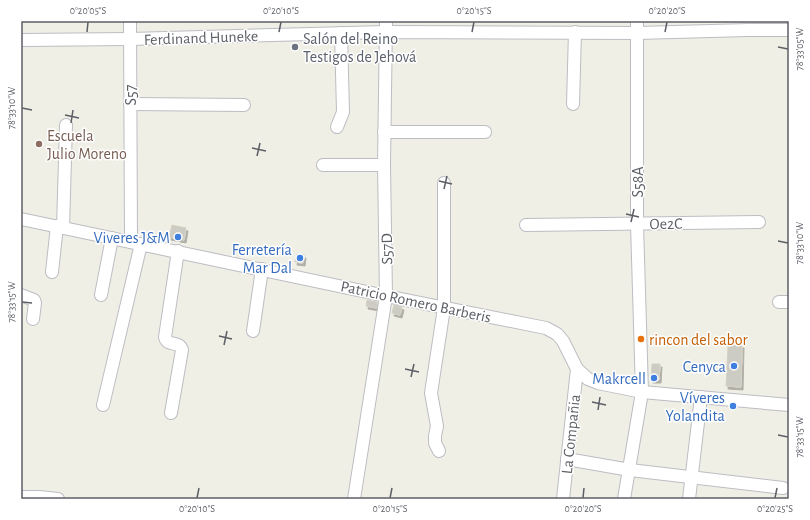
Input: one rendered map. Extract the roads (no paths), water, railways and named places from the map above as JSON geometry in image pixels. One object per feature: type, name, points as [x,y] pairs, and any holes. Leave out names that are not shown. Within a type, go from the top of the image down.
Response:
[{"type":"street","name":"S57","points":[[103,405],[136,243],[130,104],[130,21]]},
{"type":"street","name":"Ferdinand Huneke","points":[[21,40],[130,39],[341,33],[386,26],[574,32],[637,27],[748,25],[789,30]]},
{"type":"street","name":"S57D","points":[[354,499],[386,296],[384,132],[386,26]]},
{"type":"street","name":"S58A","points":[[624,499],[642,392],[637,224],[637,27]]},
{"type":"street","points":[[573,104],[574,32]]},
{"type":"street","points":[[337,127],[343,112],[341,33]]},
{"type":"street","points":[[130,104],[244,105]]},
{"type":"street","points":[[52,272],[60,227],[66,125]]},
{"type":"street","points":[[384,132],[485,132]]},
{"type":"street","points":[[323,165],[384,164]]},
{"type":"street","points":[[438,450],[435,444],[437,426],[431,393],[444,308],[444,183]]},
{"type":"street","name":"Patricio Romero Barberis","points":[[21,219],[546,328],[557,334],[577,369],[588,379],[598,383],[642,392],[789,405]]},
{"type":"street","name":"Oe2C","points":[[526,225],[759,222]]},
{"type":"street","points":[[101,295],[112,238]]},
{"type":"street","points":[[171,413],[182,350],[178,345],[168,343],[165,337],[178,252]]},
{"type":"street","points":[[253,331],[262,269]]},
{"type":"street","points":[[21,295],[34,300],[33,319]]},
{"type":"street","name":"La Compañia","points":[[563,499],[577,369]]},
{"type":"street","points":[[689,499],[701,397]]},
{"type":"street","points":[[568,459],[630,470],[783,488]]},
{"type":"street","points":[[21,497],[58,499]]},
{"type":"place","name":"Salón del Reino Testigos de Jehová","points":[[295,47]]},
{"type":"place","name":"Escuela Julio Moreno","points":[[39,144]]},
{"type":"place","name":"Viveres J&M","points":[[178,237]]},
{"type":"place","name":"Ferretería Mar Dal","points":[[300,258]]},
{"type":"place","name":"rincon del sabor","points":[[641,339]]},
{"type":"place","name":"Cenyca","points":[[734,366]]},
{"type":"place","name":"Makrcell","points":[[654,378]]},
{"type":"place","name":"Víveres Yolandita","points":[[733,406]]}]
